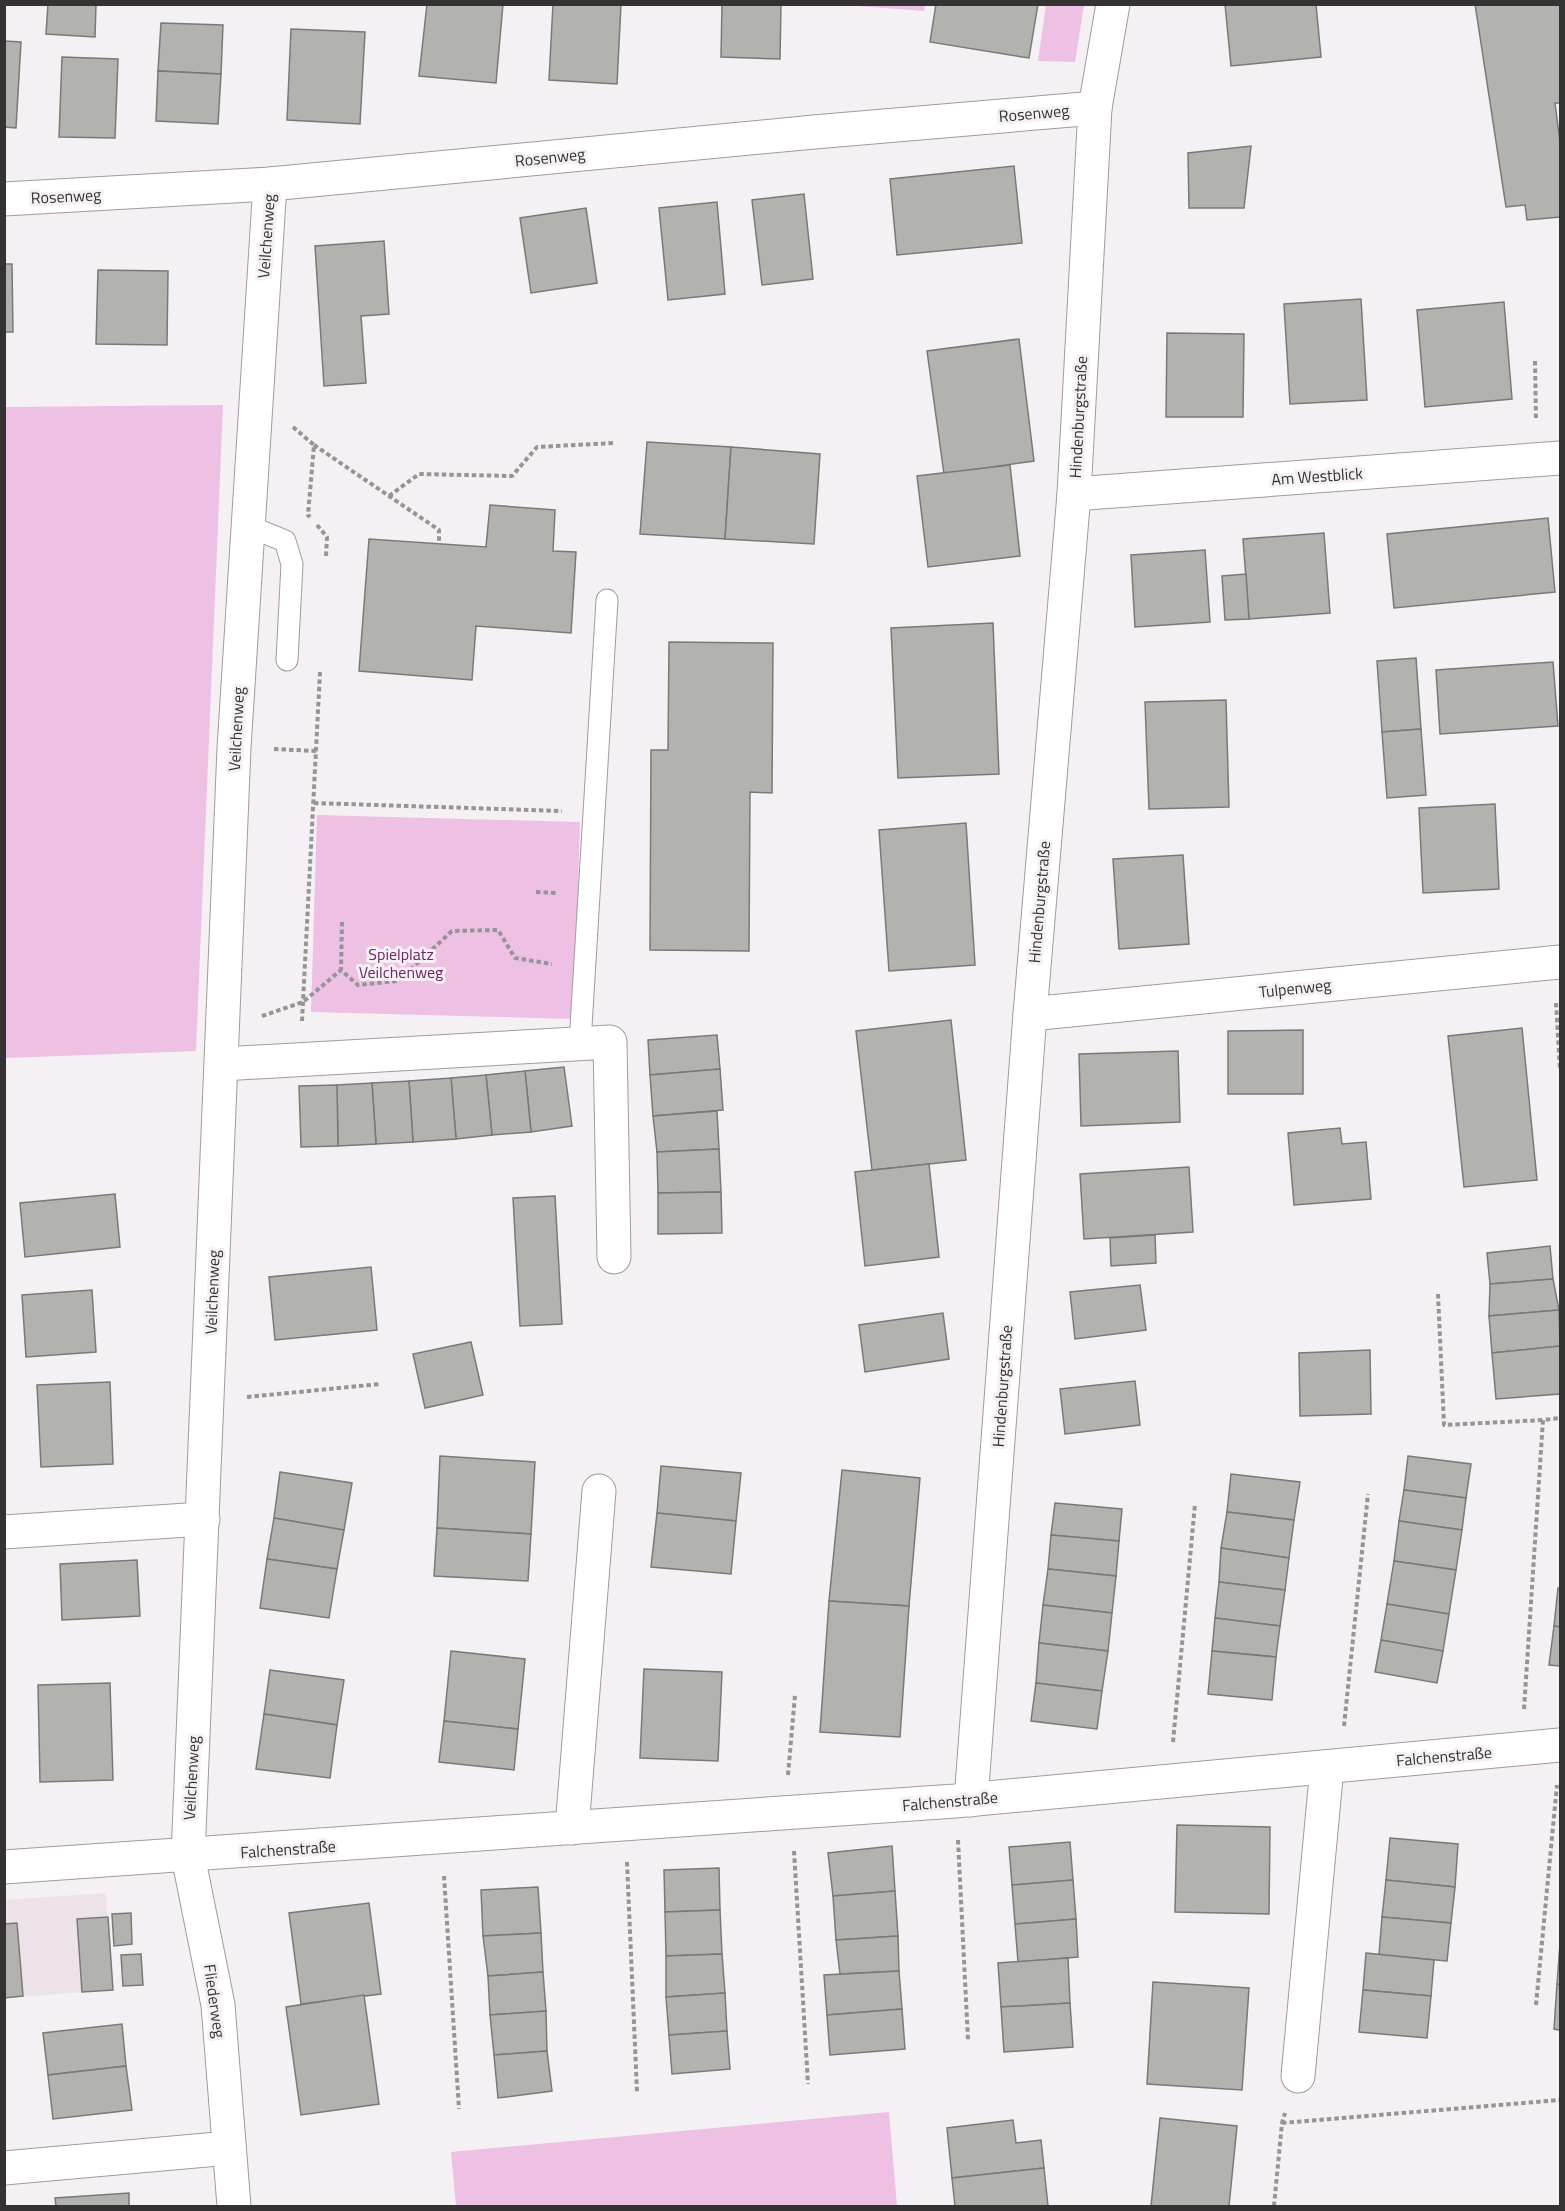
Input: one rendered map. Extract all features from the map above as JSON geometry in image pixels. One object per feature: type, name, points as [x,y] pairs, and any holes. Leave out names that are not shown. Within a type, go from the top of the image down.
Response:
[{"type":"street","name":"Hindenburgstraße","points":[[963,1801],[1074,494],[1095,108],[1113,4]]},
{"type":"street","name":"Rosenweg","points":[[4,199],[270,184],[814,132],[1095,108]]},
{"type":"street","name":"Veilchenweg","points":[[188,1856],[234,748],[270,184]]},
{"type":"street","name":"Am Westblick","points":[[1074,494],[1549,458]]},
{"type":"street","name":"Tulpenweg","points":[[1030,1014],[1557,963]]},
{"type":"street","points":[[222,1064],[610,1042],[614,1257]]},
{"type":"street","points":[[572,1828],[599,1491]]},
{"type":"street","points":[[4,1532],[203,1519]]},
{"type":"street","name":"Falchenstraße","points":[[4,1867],[963,1801],[1521,1748],[1559,1760]]},
{"type":"street","points":[[1298,2076],[1334,1766]]},
{"type":"street","name":"Fliederweg","points":[[188,1856],[218,2005],[234,2206]]},
{"type":"street","points":[[4,2168],[229,2148]]},
{"type":"lane","points":[[248,526],[285,541],[292,564],[287,660]]},
{"type":"lane","points":[[580,1043],[607,600]]},
{"type":"path","points":[[1535,362],[1549,458]]},
{"type":"path","points":[[255,395],[314,445],[439,530],[439,544]]},
{"type":"path","points":[[389,496],[419,474],[512,476],[537,447],[613,443]]},
{"type":"path","points":[[314,445],[308,515],[327,537],[326,561]]},
{"type":"path","points":[[300,1060],[320,668]]},
{"type":"path","points":[[314,803],[595,812]]},
{"type":"path","points":[[303,1002],[341,970],[342,922]]},
{"type":"path","points":[[341,970],[358,985],[398,981],[452,931],[498,930],[515,958],[585,970]]},
{"type":"path","points":[[1557,963],[1560,1070]]},
{"type":"path","points":[[1438,1294],[1444,1425],[1560,1418]]},
{"type":"path","points":[[208,1400],[380,1384]]},
{"type":"path","points":[[1521,1748],[1543,1420]]},
{"type":"path","points":[[1334,1766],[1368,1494]]},
{"type":"path","points":[[1170,1781],[1195,1504]]},
{"type":"path","points":[[795,1695],[788,1813],[808,2084]]},
{"type":"path","points":[[1536,2006],[1559,1760]]},
{"type":"path","points":[[963,1801],[968,2040]]},
{"type":"path","points":[[625,1824],[637,2092]]},
{"type":"path","points":[[440,1837],[459,2109]]},
{"type":"path","points":[[1274,2206],[1282,2123],[1298,2076]]},
{"type":"path","points":[[1282,2123],[1560,2100]]},
{"type":"shaded area","points":[[106,1893],[113,1990],[5,1998],[5,1900]]},
{"type":"green space","points":[[845,5],[925,5],[924,11]]},
{"type":"green space","points":[[1046,5],[1084,5],[1075,62],[1038,61]]},
{"type":"green space","points":[[223,405],[196,1051],[5,1058],[5,407]]},
{"type":"green space","name":"Spielplatz Veilchenweg","points":[[317,815],[580,822],[574,1019],[311,1012]]},
{"type":"green space","points":[[889,2112],[897,2206],[456,2206],[451,2152]]},
{"type":"building","points":[[48,4],[96,4],[95,37],[46,34]]},
{"type":"building","points":[[427,4],[503,4],[496,83],[419,76]]},
{"type":"building","points":[[553,4],[621,4],[617,84],[549,80]]},
{"type":"building","points":[[722,4],[781,4],[780,59],[721,57]]},
{"type":"building","points":[[936,4],[1038,4],[1029,58],[930,42]]},
{"type":"building","points":[[1225,4],[1316,4],[1321,57],[1231,66]]},
{"type":"building","points":[[1475,4],[1560,4],[1560,103],[1555,103],[1560,142],[1560,217],[1527,220],[1525,205],[1506,207]]},
{"type":"building","points":[[161,23],[223,25],[221,74],[158,71]]},
{"type":"building","points":[[291,29],[365,32],[360,124],[287,120]]},
{"type":"building","points":[[4,41],[21,42],[16,128],[4,127]]},
{"type":"building","points":[[62,57],[118,59],[115,138],[59,137]]},
{"type":"building","points":[[158,71],[221,74],[218,124],[156,121]]},
{"type":"building","points":[[1251,146],[1244,208],[1189,208],[1188,153]]},
{"type":"building","points":[[1014,166],[1022,243],[897,255],[890,179]]},
{"type":"building","points":[[804,194],[813,279],[762,285],[752,200]]},
{"type":"building","points":[[717,202],[725,294],[668,300],[659,208]]},
{"type":"building","points":[[586,208],[597,283],[531,293],[520,218]]},
{"type":"building","points":[[384,241],[389,314],[361,316],[366,383],[324,386],[315,246]]},
{"type":"building","points":[[4,264],[12,264],[13,332],[4,332]]},
{"type":"building","points":[[98,270],[168,271],[167,345],[96,344]]},
{"type":"building","points":[[1361,299],[1367,400],[1290,404],[1284,304]]},
{"type":"building","points":[[1504,302],[1512,399],[1425,407],[1417,310]]},
{"type":"building","points":[[1167,333],[1244,334],[1243,417],[1166,417]]},
{"type":"building","points":[[1019,339],[1034,461],[944,474],[927,351]]},
{"type":"building","points":[[647,442],[731,447],[725,539],[640,534]]},
{"type":"building","points":[[731,447],[820,454],[814,544],[725,539]]},
{"type":"building","points":[[1010,465],[1020,556],[928,567],[917,476]]},
{"type":"building","points":[[490,505],[555,510],[553,551],[576,552],[571,633],[476,626],[472,680],[359,671],[369,539],[486,547]]},
{"type":"building","points":[[1548,518],[1555,592],[1394,608],[1387,534]]},
{"type":"building","points":[[1324,533],[1330,613],[1249,619],[1243,539]]},
{"type":"building","points":[[1205,550],[1210,622],[1135,627],[1131,555]]},
{"type":"building","points":[[1246,574],[1249,619],[1225,620],[1222,576]]},
{"type":"building","points":[[993,623],[999,774],[898,778],[891,628]]},
{"type":"building","points":[[669,642],[773,643],[772,793],[750,792],[749,951],[650,950],[651,750],[668,750]]},
{"type":"building","points":[[1416,658],[1421,729],[1382,732],[1377,661]]},
{"type":"building","points":[[1553,662],[1558,726],[1440,734],[1436,670]]},
{"type":"building","points":[[1226,700],[1229,807],[1149,809],[1145,702]]},
{"type":"building","points":[[1421,729],[1426,795],[1387,798],[1382,732]]},
{"type":"building","points":[[1495,804],[1499,889],[1423,893],[1419,808]]},
{"type":"building","points":[[966,823],[975,965],[889,971],[879,830]]},
{"type":"building","points":[[1183,855],[1189,944],[1119,949],[1113,859]]},
{"type":"building","points":[[951,1020],[966,1160],[872,1170],[856,1031]]},
{"type":"building","points":[[1522,1028],[1537,1180],[1464,1187],[1448,1036]]},
{"type":"building","points":[[1303,1030],[1303,1094],[1228,1094],[1228,1031]]},
{"type":"building","points":[[717,1035],[720,1069],[650,1075],[648,1040]]},
{"type":"building","points":[[1178,1051],[1180,1122],[1081,1126],[1079,1054]]},
{"type":"building","points":[[564,1067],[572,1126],[531,1132],[525,1071]]},
{"type":"building","points":[[720,1069],[723,1110],[653,1116],[650,1075]]},
{"type":"building","points":[[525,1071],[531,1132],[492,1135],[486,1075]]},
{"type":"building","points":[[486,1075],[492,1135],[456,1139],[451,1078]]},
{"type":"building","points":[[451,1078],[456,1139],[413,1142],[409,1081]]},
{"type":"building","points":[[409,1081],[413,1142],[376,1144],[372,1083]]},
{"type":"building","points":[[372,1083],[376,1144],[338,1146],[337,1085]]},
{"type":"building","points":[[337,1085],[338,1146],[301,1147],[299,1086]]},
{"type":"building","points":[[717,1111],[719,1149],[657,1152],[653,1116]]},
{"type":"building","points":[[1340,1128],[1342,1144],[1366,1142],[1371,1199],[1294,1205],[1288,1133]]},
{"type":"building","points":[[719,1149],[721,1192],[658,1193],[657,1152]]},
{"type":"building","points":[[929,1164],[939,1257],[865,1266],[855,1172]]},
{"type":"building","points":[[1189,1167],[1193,1232],[1084,1239],[1080,1174]]},
{"type":"building","points":[[721,1192],[722,1233],[658,1234],[658,1193]]},
{"type":"building","points":[[115,1194],[120,1247],[25,1257],[20,1203]]},
{"type":"building","points":[[555,1196],[562,1324],[520,1326],[513,1198]]},
{"type":"building","points":[[1155,1235],[1156,1263],[1111,1266],[1110,1238]]},
{"type":"building","points":[[1550,1246],[1553,1279],[1490,1284],[1487,1253]]},
{"type":"building","points":[[371,1267],[377,1330],[275,1340],[269,1277]]},
{"type":"building","points":[[1553,1279],[1559,1310],[1489,1316],[1490,1284]]},
{"type":"building","points":[[1140,1285],[1146,1330],[1075,1339],[1070,1292]]},
{"type":"building","points":[[92,1290],[96,1352],[26,1357],[22,1295]]},
{"type":"building","points":[[1559,1310],[1560,1346],[1492,1353],[1489,1316]]},
{"type":"building","points":[[943,1313],[949,1359],[865,1372],[859,1325]]},
{"type":"building","points":[[471,1342],[483,1395],[425,1408],[413,1354]]},
{"type":"building","points":[[1560,1346],[1560,1394],[1496,1399],[1492,1353]]},
{"type":"building","points":[[1370,1350],[1371,1414],[1300,1416],[1299,1353]]},
{"type":"building","points":[[1135,1381],[1140,1425],[1065,1434],[1060,1389]]},
{"type":"building","points":[[110,1382],[113,1464],[41,1467],[37,1385]]},
{"type":"building","points":[[440,1456],[535,1462],[531,1534],[437,1528]]},
{"type":"building","points":[[1408,1456],[1471,1464],[1466,1498],[1404,1490]]},
{"type":"building","points":[[661,1466],[741,1473],[736,1521],[657,1513]]},
{"type":"building","points":[[842,1470],[920,1478],[909,1606],[829,1601]]},
{"type":"building","points":[[280,1472],[352,1483],[344,1530],[274,1518]]},
{"type":"building","points":[[1231,1474],[1300,1482],[1294,1520],[1227,1512]]},
{"type":"building","points":[[1404,1490],[1466,1498],[1462,1530],[1399,1521]]},
{"type":"building","points":[[1055,1503],[1122,1509],[1119,1541],[1051,1535]]},
{"type":"building","points":[[1227,1512],[1294,1520],[1289,1558],[1221,1548]]},
{"type":"building","points":[[657,1513],[736,1521],[731,1574],[651,1567]]},
{"type":"building","points":[[274,1518],[344,1530],[337,1569],[267,1559]]},
{"type":"building","points":[[1399,1521],[1462,1530],[1456,1570],[1394,1561]]},
{"type":"building","points":[[437,1528],[531,1534],[528,1581],[434,1576]]},
{"type":"building","points":[[1051,1535],[1119,1541],[1116,1576],[1048,1569]]},
{"type":"building","points":[[1221,1548],[1289,1558],[1285,1590],[1219,1582]]},
{"type":"building","points":[[267,1559],[337,1569],[329,1618],[260,1608]]},
{"type":"building","points":[[137,1560],[140,1616],[62,1620],[60,1564]]},
{"type":"building","points":[[1394,1561],[1456,1570],[1449,1614],[1387,1604]]},
{"type":"building","points":[[1048,1569],[1116,1576],[1112,1613],[1043,1605]]},
{"type":"building","points":[[1219,1582],[1285,1590],[1280,1626],[1215,1618]]},
{"type":"building","points":[[1558,1588],[1560,1588],[1560,1627],[1554,1626]]},
{"type":"building","points":[[829,1601],[909,1606],[900,1737],[820,1732]]},
{"type":"building","points":[[1387,1604],[1449,1614],[1443,1651],[1381,1640]]},
{"type":"building","points":[[1043,1605],[1112,1613],[1108,1651],[1039,1643]]},
{"type":"building","points":[[1215,1618],[1280,1626],[1276,1657],[1212,1651]]},
{"type":"building","points":[[1554,1626],[1560,1627],[1560,1666],[1549,1665]]},
{"type":"building","points":[[1381,1640],[1443,1651],[1437,1683],[1375,1672]]},
{"type":"building","points":[[1039,1643],[1108,1651],[1102,1691],[1036,1683]]},
{"type":"building","points":[[451,1651],[525,1659],[518,1729],[444,1721]]},
{"type":"building","points":[[1212,1651],[1276,1657],[1272,1700],[1208,1694]]},
{"type":"building","points":[[644,1669],[722,1672],[718,1761],[640,1758]]},
{"type":"building","points":[[270,1670],[344,1680],[337,1725],[264,1714]]},
{"type":"building","points":[[110,1683],[113,1780],[40,1782],[38,1685]]},
{"type":"building","points":[[1036,1683],[1102,1691],[1097,1729],[1031,1721]]},
{"type":"building","points":[[264,1714],[337,1725],[330,1778],[256,1769]]},
{"type":"building","points":[[444,1721],[518,1729],[514,1770],[439,1762]]},
{"type":"building","points":[[1177,1825],[1270,1827],[1269,1914],[1175,1912]]},
{"type":"building","points":[[1390,1838],[1458,1844],[1455,1887],[1386,1880]]},
{"type":"building","points":[[1070,1842],[1073,1880],[1012,1885],[1009,1847]]},
{"type":"building","points":[[892,1846],[895,1891],[833,1896],[828,1853]]},
{"type":"building","points":[[719,1868],[720,1910],[665,1912],[664,1870]]},
{"type":"building","points":[[1073,1880],[1076,1919],[1015,1924],[1012,1885]]},
{"type":"building","points":[[1386,1880],[1455,1887],[1451,1923],[1382,1917]]},
{"type":"building","points":[[538,1887],[541,1933],[483,1936],[481,1890]]},
{"type":"building","points":[[895,1891],[898,1936],[836,1940],[833,1896]]},
{"type":"building","points":[[369,1903],[381,1994],[301,2004],[289,1913]]},
{"type":"building","points":[[720,1910],[722,1954],[666,1956],[665,1912]]},
{"type":"building","points":[[131,1913],[132,1944],[114,1946],[112,1914]]},
{"type":"building","points":[[108,1917],[113,1990],[82,1992],[77,1919]]},
{"type":"building","points":[[1382,1917],[1451,1923],[1447,1961],[1379,1955]]},
{"type":"building","points":[[1076,1919],[1078,1957],[1018,1962],[1015,1924]]},
{"type":"building","points":[[17,1923],[23,1996],[4,1998],[4,1924]]},
{"type":"building","points":[[541,1933],[543,1972],[488,1976],[483,1936]]},
{"type":"building","points":[[898,1936],[899,1971],[840,1974],[836,1940]]},
{"type":"building","points":[[1560,1944],[1560,1985],[1557,1984]]},
{"type":"building","points":[[1366,1953],[1434,1960],[1431,1996],[1363,1990]]},
{"type":"building","points":[[141,1954],[143,1985],[123,1986],[121,1955]]},
{"type":"building","points":[[722,1954],[725,1993],[666,1997],[666,1956]]},
{"type":"building","points":[[1068,1958],[1070,2003],[1001,2007],[998,1963]]},
{"type":"building","points":[[899,1971],[902,2009],[827,2015],[824,1975]]},
{"type":"building","points":[[543,1972],[546,2011],[490,2015],[488,1976]]},
{"type":"building","points":[[1153,1982],[1249,1988],[1242,2090],[1147,2084]]},
{"type":"building","points":[[1557,1984],[1560,1985],[1560,2030],[1554,2029]]},
{"type":"building","points":[[1363,1990],[1431,1996],[1427,2038],[1359,2032]]},
{"type":"building","points":[[725,1993],[727,2031],[669,2035],[666,1997]]},
{"type":"building","points":[[364,1995],[379,2104],[301,2115],[286,2007]]},
{"type":"building","points":[[1070,2003],[1073,2047],[1004,2052],[1001,2007]]},
{"type":"building","points":[[902,2009],[905,2049],[830,2055],[827,2015]]},
{"type":"building","points":[[546,2011],[547,2051],[494,2055],[490,2015]]},
{"type":"building","points":[[122,2024],[126,2066],[48,2075],[43,2033]]},
{"type":"building","points":[[727,2031],[730,2069],[672,2074],[669,2035]]},
{"type":"building","points":[[547,2051],[552,2091],[498,2098],[494,2055]]},
{"type":"building","points":[[126,2066],[132,2110],[53,2119],[48,2075]]},
{"type":"building","points":[[1160,2118],[1237,2126],[1229,2206],[1151,2206]]},
{"type":"building","points":[[1013,2120],[1016,2143],[1041,2140],[1044,2168],[952,2178],[947,2128]]},
{"type":"building","points":[[1044,2168],[1048,2206],[955,2206],[952,2178]]},
{"type":"building","points":[[129,2193],[129,2206],[56,2206],[55,2198]]}]
